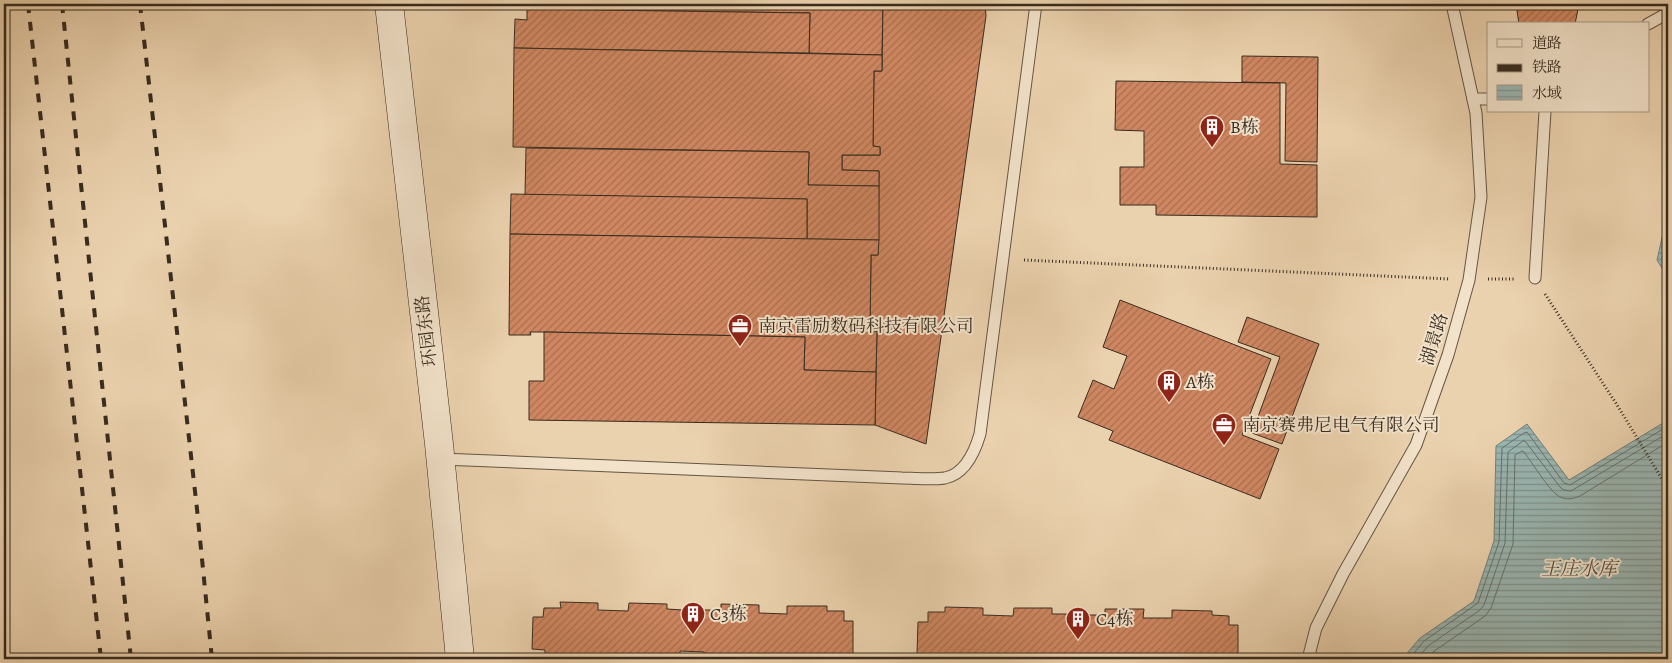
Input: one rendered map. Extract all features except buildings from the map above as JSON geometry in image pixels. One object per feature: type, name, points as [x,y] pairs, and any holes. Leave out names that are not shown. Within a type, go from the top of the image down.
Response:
[{"type":"street","name":"环园东路","points":[[389,4],[441,459],[460,659]]},
{"type":"lane","points":[[441,459],[902,478],[946,478],[959,470],[969,460],[976,448],[980,434],[1036,4]]},
{"type":"lane","name":"湖景路","points":[[1308,659],[1316,628],[1339,582],[1416,445],[1448,355],[1469,280],[1481,197],[1476,113],[1452,4]]},
{"type":"lane","points":[[1650,23],[1668,14]]},
{"type":"lane","points":[[1473,99],[1487,99]]},
{"type":"lane","points":[[1535,278],[1545,112]]},
{"type":"path","points":[[1003,260],[1050,260],[1469,280],[1535,278],[1619,408],[1668,489]]},
{"type":"water","points":[[1668,211],[1668,278],[1657,260]]},
{"type":"water","name":"王庄水库","points":[[1668,420],[1668,659],[1402,659],[1420,638],[1474,601],[1494,541],[1496,446],[1527,424],[1569,480]]},
{"type":"railway","points":[[28,4],[101,659]]},
{"type":"railway","points":[[62,4],[131,659]]},
{"type":"railway","points":[[140,4],[212,659]]},
{"type":"place","name":"B栋","points":[[1212,148]]},
{"type":"place","name":"南京雷励数码科技有限公司","points":[[740,347]]},
{"type":"place","name":"A栋","points":[[1169,403]]},
{"type":"place","name":"南京赛弗尼电气有限公司","points":[[1224,446]]},
{"type":"place","name":"C3栋","points":[[693,635]]},
{"type":"place","name":"C4栋","points":[[1078,640]]}]
